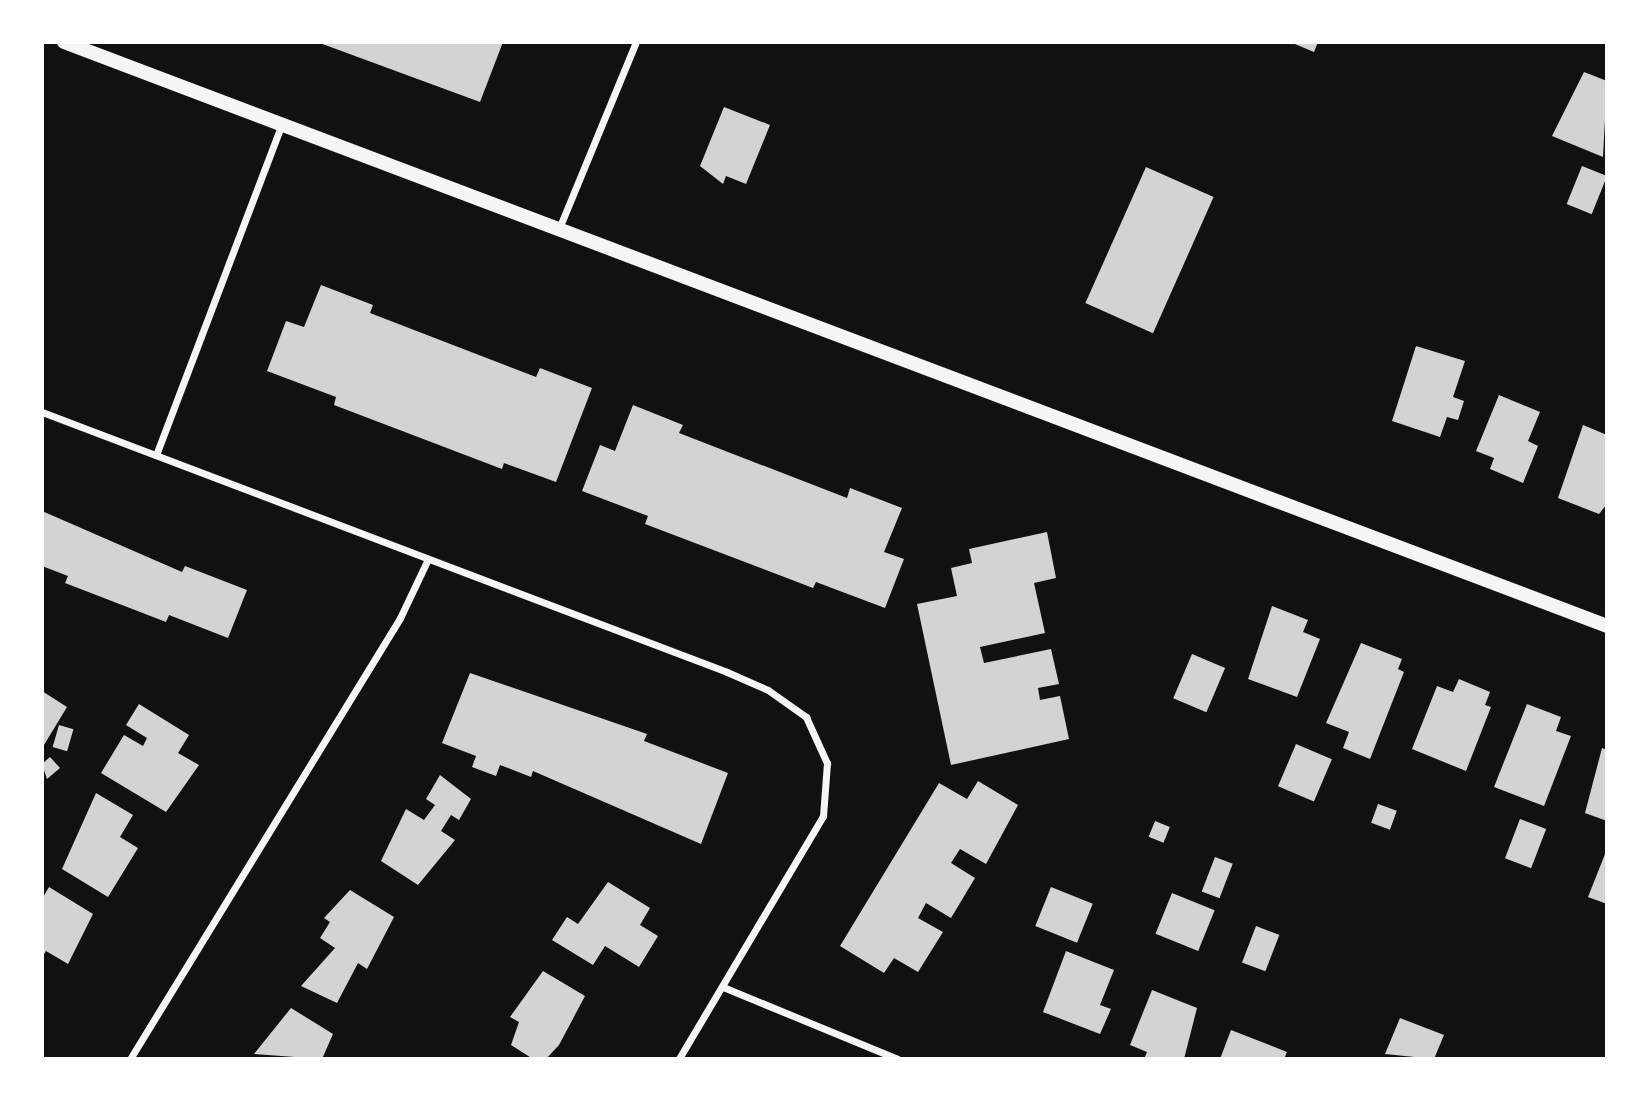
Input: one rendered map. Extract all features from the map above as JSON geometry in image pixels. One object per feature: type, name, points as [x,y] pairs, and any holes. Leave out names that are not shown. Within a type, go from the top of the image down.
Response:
[{"type":"main road","points":[[64,42],[558,232],[1607,626]]},
{"type":"street","points":[[558,232],[636,42]]},
{"type":"street","points":[[156,454],[281,126]]},
{"type":"street","points":[[42,412],[768,690],[806,718],[825,751],[823,816],[678,1059]]},
{"type":"street","points":[[130,1059],[400,618],[428,559]]},
{"type":"street","points":[[723,987],[898,1059]]},
{"type":"building","points":[[317,42],[503,42],[480,102]]},
{"type":"building","points":[[1290,42],[1318,42],[1314,52]]},
{"type":"building","points":[[1584,72],[1607,81],[1603,157],[1552,136]]},
{"type":"building","points":[[724,107],[770,125],[746,184],[726,176],[723,184],[700,166]]},
{"type":"building","points":[[1582,166],[1607,176],[1592,214],[1567,204]]},
{"type":"building","points":[[1146,167],[1214,197],[1153,333],[1085,303]]},
{"type":"building","points":[[321,285],[373,305],[370,313],[536,377],[540,368],[592,388],[556,482],[504,463],[502,469],[334,405],[336,397],[267,371],[286,321],[304,327]]},
{"type":"building","points":[[1416,346],[1465,361],[1453,397],[1464,401],[1458,420],[1447,417],[1440,437],[1392,421]]},
{"type":"building","points":[[1499,395],[1540,412],[1528,441],[1538,446],[1523,483],[1490,469],[1494,458],[1476,451]]},
{"type":"building","points":[[633,405],[683,425],[679,433],[847,498],[850,488],[902,508],[884,552],[904,559],[885,608],[816,582],[813,588],[645,524],[648,516],[582,491],[600,445],[615,451]]},
{"type":"building","points":[[1583,425],[1607,435],[1607,504],[1599,514],[1558,498]]},
{"type":"building","points":[[42,511],[182,572],[185,566],[247,590],[228,638],[169,615],[166,622],[65,583],[68,576],[42,566]]},
{"type":"building","points":[[1047,532],[1056,578],[1034,583],[1045,633],[980,647],[984,663],[1051,649],[1059,684],[1038,688],[1040,700],[1060,696],[1069,739],[951,765],[917,604],[957,596],[951,568],[972,563],[969,549]]},
{"type":"building","points":[[1272,606],[1308,620],[1303,632],[1320,639],[1297,697],[1248,679]]},
{"type":"building","points":[[1361,643],[1402,659],[1398,669],[1404,672],[1370,759],[1343,748],[1349,732],[1326,723]]},
{"type":"building","points":[[1192,654],[1225,668],[1206,712],[1173,698]]},
{"type":"building","points":[[470,673],[647,734],[644,741],[728,773],[701,844],[533,771],[531,777],[500,765],[496,776],[472,767],[476,756],[442,743]]},
{"type":"building","points":[[1459,679],[1490,692],[1485,705],[1491,707],[1466,771],[1412,749],[1437,686],[1453,692]]},
{"type":"building","points":[[42,691],[67,707],[44,745],[42,743]]},
{"type":"building","points":[[139,704],[189,735],[178,753],[199,765],[166,812],[101,773],[124,735],[143,746],[147,738],[126,725]]},
{"type":"building","points":[[1527,704],[1561,717],[1556,731],[1571,736],[1544,806],[1494,787]]},
{"type":"building","points":[[59,725],[73,729],[67,751],[53,747]]},
{"type":"building","points":[[1296,744],[1332,759],[1314,802],[1278,786]]},
{"type":"building","points":[[1602,748],[1607,750],[1607,821],[1585,813]]},
{"type":"building","points":[[50,757],[60,768],[47,779],[42,764]]},
{"type":"building","points":[[440,775],[471,799],[459,820],[451,815],[441,831],[455,840],[418,885],[381,861],[406,809],[424,820],[435,805],[426,799]]},
{"type":"building","points":[[978,781],[1018,805],[986,864],[960,849],[951,863],[975,878],[951,918],[926,903],[918,918],[943,932],[918,972],[894,958],[884,973],[840,946],[939,783],[967,799]]},
{"type":"building","points":[[96,793],[133,815],[120,837],[138,848],[108,897],[62,869]]},
{"type":"building","points":[[1378,804],[1397,811],[1390,830],[1371,823]]},
{"type":"building","points":[[1520,819],[1546,829],[1531,868],[1505,858]]},
{"type":"building","points":[[1155,821],[1170,827],[1163,843],[1149,837]]},
{"type":"building","points":[[1607,849],[1607,904],[1588,897]]},
{"type":"building","points":[[1215,857],[1233,864],[1219,898],[1202,892]]},
{"type":"building","points":[[608,882],[650,908],[640,925],[658,936],[639,967],[605,946],[593,965],[552,940],[567,917],[578,924]]},
{"type":"building","points":[[49,887],[93,914],[68,964],[46,951],[42,957],[42,899]]},
{"type":"building","points":[[1051,887],[1093,904],[1077,943],[1035,926]]},
{"type":"building","points":[[350,890],[394,917],[367,969],[358,963],[337,1003],[301,986],[335,948],[320,938],[330,922],[324,918]]},
{"type":"building","points":[[1172,893],[1215,910],[1198,951],[1156,934]]},
{"type":"building","points":[[1256,926],[1279,935],[1265,971],[1242,962]]},
{"type":"building","points":[[1066,951],[1114,970],[1100,1005],[1111,1009],[1100,1034],[1043,1012]]},
{"type":"building","points":[[543,971],[585,996],[559,1045],[546,1059],[533,1059],[511,1045],[519,1022],[510,1017]]},
{"type":"building","points":[[1152,990],[1197,1008],[1184,1059],[1144,1059],[1147,1052],[1130,1045]]},
{"type":"building","points":[[291,1008],[333,1034],[322,1059],[254,1054]]},
{"type":"building","points":[[1400,1018],[1444,1035],[1434,1059],[1385,1054]]},
{"type":"building","points":[[1231,1030],[1287,1052],[1284,1059],[1220,1059]]}]
